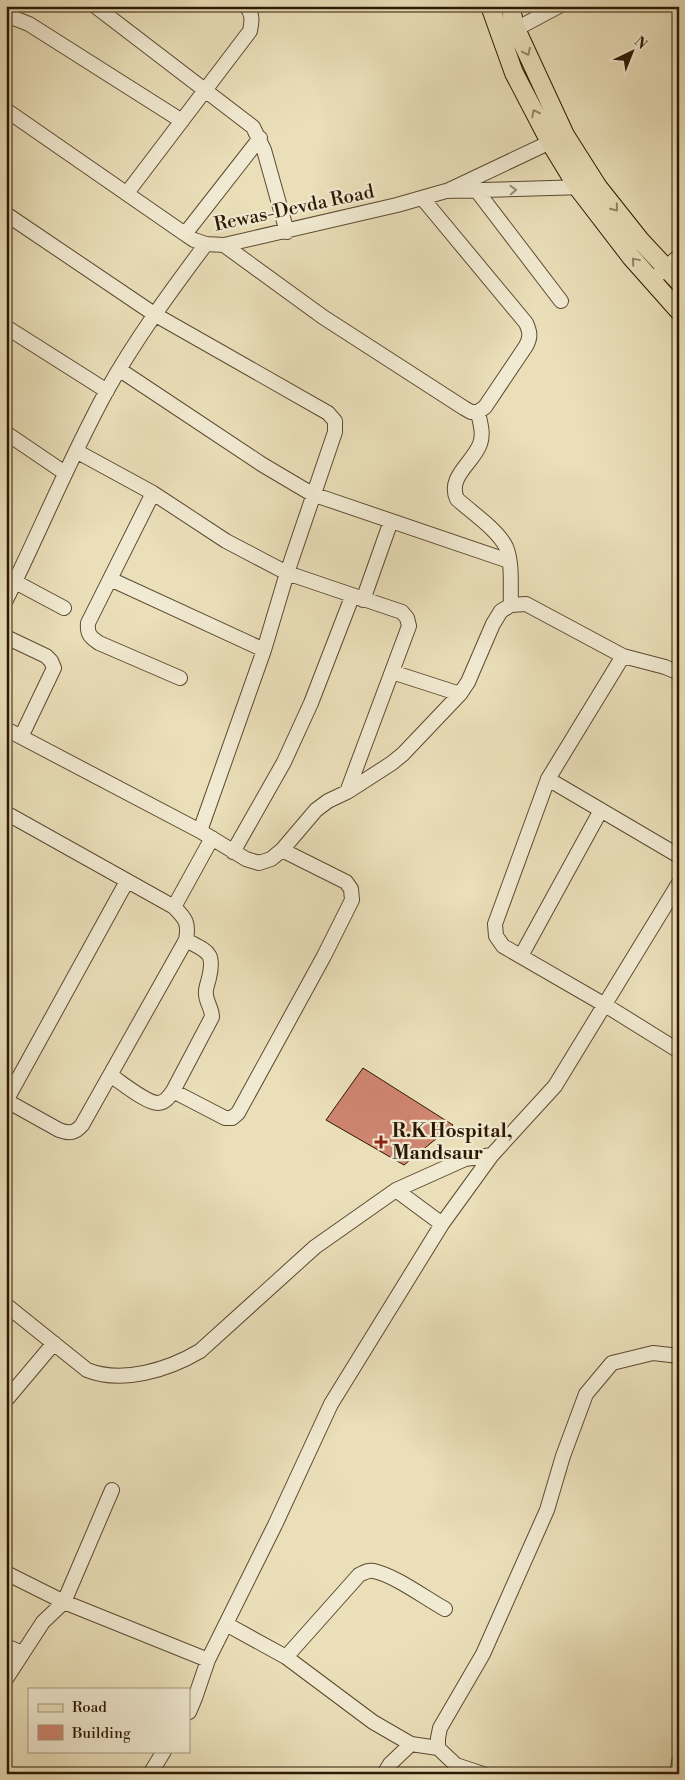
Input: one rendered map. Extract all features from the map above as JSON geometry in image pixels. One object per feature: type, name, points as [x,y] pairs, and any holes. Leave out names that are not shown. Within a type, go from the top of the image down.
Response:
[{"type":"main road","points":[[490,6],[514,73],[557,139],[640,240],[672,262],[679,282]]},
{"type":"main road","points":[[510,6],[516,30],[557,139],[578,188],[631,257],[679,311]]},
{"type":"street","points":[[95,6],[254,127],[260,138],[287,232]]},
{"type":"street","points":[[127,194],[250,31],[252,20],[250,11],[246,6]]},
{"type":"street","points":[[516,30],[559,6]]},
{"type":"street","points":[[6,15],[36,28],[182,121]]},
{"type":"street","name":"Rewas-Devda Road","points":[[6,110],[185,234],[194,240],[206,244],[224,245],[287,232],[423,199],[446,191],[598,187]]},
{"type":"street","points":[[185,234],[260,138]]},
{"type":"street","points":[[446,191],[557,139]]},
{"type":"street","points":[[477,191],[561,301]]},
{"type":"street","points":[[224,245],[323,317],[464,408],[471,412],[478,412],[485,407],[526,346],[530,338],[529,330],[526,323],[423,199]]},
{"type":"street","points":[[6,214],[154,314],[328,413],[334,421],[335,432],[312,494],[264,650],[200,830]]},
{"type":"street","points":[[6,600],[11,580],[107,391],[154,314],[206,244]]},
{"type":"street","points":[[652,280],[672,262]]},
{"type":"street","points":[[6,327],[107,391]]},
{"type":"street","points":[[120,370],[263,466],[312,494],[509,561]]},
{"type":"street","points":[[478,412],[482,432],[480,444],[455,482],[453,491],[457,499],[498,536],[506,548],[509,561],[511,605]]},
{"type":"street","points":[[8,437],[65,474]]},
{"type":"street","points":[[76,451],[153,494],[213,533],[287,573],[402,612],[407,618],[409,626],[347,792]]},
{"type":"street","points":[[153,494],[88,623],[87,631],[90,637],[99,643],[180,678]]},
{"type":"street","points":[[233,852],[288,754],[391,521]]},
{"type":"street","points":[[110,579],[264,650]]},
{"type":"street","points":[[11,580],[64,608]]},
{"type":"street","points":[[6,729],[200,830],[246,859],[259,863],[271,859],[282,850],[316,810],[328,801],[347,792],[403,754],[460,694],[468,682],[493,624],[501,611],[511,605],[526,604],[623,656],[665,667],[679,673]]},
{"type":"street","points":[[6,638],[46,656],[54,668],[22,737]]},
{"type":"street","points":[[623,656],[548,779],[495,924],[496,936],[504,946],[679,1051]]},
{"type":"street","points":[[392,672],[460,694]]},
{"type":"street","points":[[548,779],[679,856]]},
{"type":"street","points":[[521,956],[600,810]]},
{"type":"street","points":[[6,813],[174,907],[184,917],[188,928],[186,940],[82,1125],[76,1131],[68,1133],[6,1101],[127,881]]},
{"type":"street","points":[[174,907],[212,838]]},
{"type":"street","points":[[173,1092],[225,1118],[232,1118],[238,1112],[324,956],[352,900],[351,890],[346,882],[282,850]]},
{"type":"street","points":[[190,1710],[208,1660],[275,1525],[324,1416],[442,1224],[492,1155],[555,1086],[679,883]]},
{"type":"street","points":[[110,1075],[150,1101],[159,1103],[167,1100],[173,1092],[212,1017],[212,1008],[205,992],[212,965],[212,957],[205,950],[186,940]]},
{"type":"street","points":[[6,1305],[87,1370],[100,1375],[128,1376],[145,1373],[188,1358],[200,1351],[315,1247],[396,1190],[465,1159],[492,1155]]},
{"type":"street","points":[[396,1190],[442,1224]]},
{"type":"street","points":[[6,1400],[54,1343]]},
{"type":"street","points":[[438,1748],[440,1728],[483,1654],[547,1510],[563,1456],[586,1394],[612,1363],[653,1353],[679,1356]]},
{"type":"street","points":[[6,1679],[43,1622],[64,1602],[112,1490]]},
{"type":"street","points":[[286,1657],[360,1575],[367,1570],[375,1571],[402,1583],[444,1609]]},
{"type":"street","points":[[6,1573],[64,1602],[208,1660]]},
{"type":"street","points":[[226,1624],[286,1657],[361,1714],[411,1744],[438,1748],[456,1765],[483,1774]]},
{"type":"street","points":[[6,1646],[22,1653]]},
{"type":"street","points":[[384,1774],[390,1764],[411,1744]]},
{"type":"street","points":[[150,1774],[163,1752]]},
{"type":"street","points":[[677,1774],[679,1762]]},
{"type":"building","points":[[363,1068],[453,1125],[404,1165],[326,1120]]},
{"type":"place","name":"R.K Hospital, Mandsaur","points":[[381,1142]]}]
